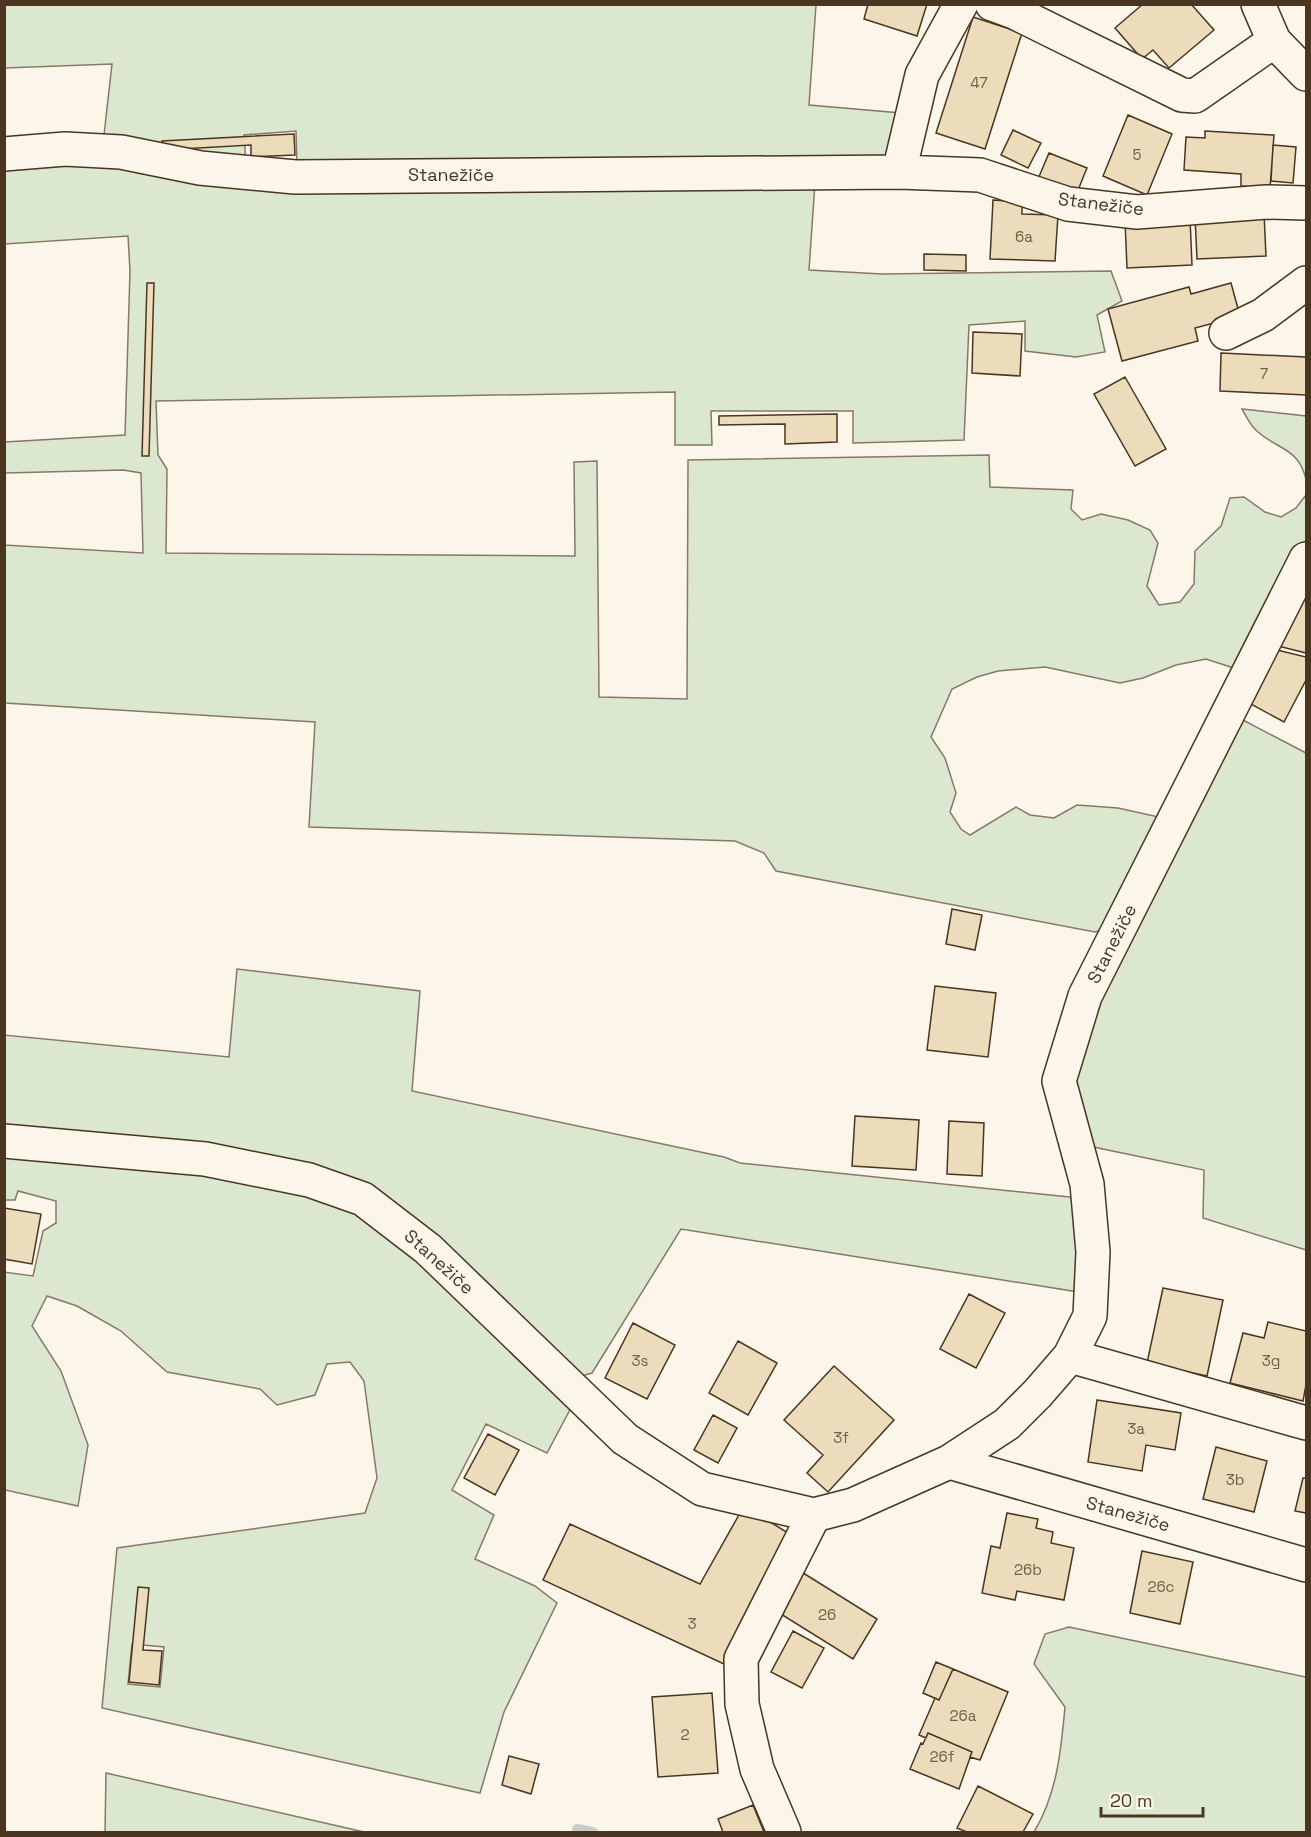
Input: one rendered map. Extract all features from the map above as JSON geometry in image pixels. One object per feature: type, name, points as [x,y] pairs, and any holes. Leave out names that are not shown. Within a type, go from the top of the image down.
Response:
[{"type":"street","points":[[899,172],[922,75],[961,4]]},
{"type":"street","points":[[992,4],[1014,12],[1182,95],[1195,96],[1274,41]]},
{"type":"street","points":[[1258,4],[1274,41],[1306,74]]},
{"type":"street","name":"Stanežiče","points":[[4,154],[65,149],[121,152],[200,168],[295,177],[899,172],[980,175],[1068,204],[1137,212],[1266,202],[1306,203]]},
{"type":"street","points":[[1226,333],[1263,315],[1306,283]]},
{"type":"street","name":"Stanežiče","points":[[4,1141],[206,1160],[309,1180],[363,1199],[428,1249],[626,1439],[702,1489],[814,1515],[853,1505],[949,1462],[1007,1424],[1070,1356],[1090,1316],[1093,1252],[1088,1184],[1059,1081],[1085,996],[1306,559]]},
{"type":"street","points":[[1070,1356],[1306,1423]]},
{"type":"street","name":"Stanežiče","points":[[949,1462],[1306,1565]]},
{"type":"street","points":[[784,1833],[757,1769],[742,1704],[741,1659],[814,1515]]},
{"type":"green space","points":[[4,5],[816,5],[809,105],[901,113],[890,162],[297,167],[296,131],[244,135],[246,165],[103,144],[112,64],[5,68]]},
{"type":"green space","points":[[5,159],[815,183],[809,270],[882,274],[1111,271],[1122,301],[1097,315],[1105,352],[1076,357],[1025,351],[1025,321],[969,325],[964,440],[853,443],[853,411],[711,411],[712,445],[675,445],[675,392],[156,401],[158,455],[167,469],[166,553],[575,556],[574,462],[597,461],[599,697],[687,699],[688,460],[989,455],[990,487],[1073,490],[1071,509],[1082,520],[1101,514],[1128,520],[1150,530],[1158,543],[1147,586],[1159,605],[1180,602],[1194,584],[1195,551],[1221,526],[1230,498],[1244,497],[1265,512],[1281,517],[1296,508],[1306,495],[1306,540],[1240,670],[1206,659],[1176,665],[1143,678],[1120,683],[1045,667],[998,671],[977,677],[952,689],[931,737],[945,758],[956,793],[950,812],[961,829],[970,835],[1016,807],[1030,815],[1054,818],[1077,805],[1118,808],[1163,818],[1105,929],[1095,932],[776,871],[764,853],[735,841],[309,827],[315,722],[5,703],[4,545],[143,553],[141,473],[123,470],[5,473],[5,442],[125,435],[130,271],[128,236],[5,244]]},
{"type":"green space","points":[[1242,409],[1306,416],[1306,479],[1303,469],[1293,455],[1255,430]]},
{"type":"green space","points":[[1239,718],[1306,753],[1306,1250],[1203,1218],[1204,1170],[1084,1145],[1074,1078],[1094,999]]},
{"type":"green space","points":[[237,969],[420,991],[412,1091],[724,1157],[740,1163],[1079,1198],[1085,1293],[681,1229],[592,1373],[578,1377],[374,1197],[5,1131],[4,1035],[229,1057]]},
{"type":"green space","points":[[5,1148],[223,1169],[360,1207],[572,1406],[547,1453],[486,1424],[452,1490],[494,1515],[475,1559],[535,1586],[557,1603],[504,1712],[480,1793],[102,1708],[117,1548],[365,1513],[377,1478],[364,1381],[350,1362],[327,1364],[315,1395],[277,1405],[260,1389],[167,1372],[121,1331],[77,1306],[47,1296],[32,1326],[61,1371],[88,1445],[78,1506],[5,1490],[4,1272],[33,1276],[43,1231],[56,1223],[56,1201],[18,1191],[15,1200],[5,1200]],"holes":[[[132,1644],[164,1647],[160,1687],[128,1684]]]},
{"type":"green space","points":[[1069,1627],[1306,1677],[1306,1832],[1034,1832],[1048,1803],[1057,1772],[1065,1707],[1034,1664],[1045,1634]]},
{"type":"green space","points":[[106,1773],[364,1832],[105,1832]]},
{"type":"building","points":[[868,4],[927,4],[917,36],[864,19]]},
{"type":"building","points":[[1143,4],[1191,4],[1214,30],[1169,68],[1153,50],[1142,59],[1115,28]]},
{"type":"building","points":[[973,17],[1022,33],[985,149],[936,133]]},
{"type":"building","points":[[1128,115],[1172,134],[1147,195],[1103,176]]},
{"type":"building","points":[[1013,130],[1041,143],[1028,168],[1001,155]]},
{"type":"building","points":[[1205,131],[1274,135],[1270,188],[1241,186],[1241,174],[1184,170],[1186,137],[1205,138]]},
{"type":"building","points":[[294,134],[295,155],[251,157],[251,145],[163,150],[162,141]]},
{"type":"building","points":[[1273,145],[1296,147],[1293,183],[1271,181]]},
{"type":"building","points":[[1049,153],[1087,168],[1076,195],[1038,179]]},
{"type":"building","points":[[993,200],[1022,202],[1022,214],[1058,215],[1055,261],[990,259]]},
{"type":"building","points":[[1264,213],[1266,256],[1197,259],[1195,216]]},
{"type":"building","points":[[1190,218],[1192,265],[1127,268],[1125,221]]},
{"type":"building","points":[[924,254],[966,255],[966,271],[924,270]]},
{"type":"building","points":[[147,283],[154,283],[149,456],[142,456]]},
{"type":"building","points":[[1231,283],[1240,316],[1195,328],[1198,341],[1122,361],[1108,309],[1189,287],[1191,294]]},
{"type":"building","points":[[973,332],[1022,334],[1020,376],[972,373]]},
{"type":"building","points":[[1221,353],[1306,357],[1306,395],[1220,391]]},
{"type":"building","points":[[1125,377],[1166,449],[1135,466],[1094,394]]},
{"type":"building","points":[[837,414],[837,442],[785,444],[785,424],[719,425],[719,416]]},
{"type":"building","points":[[1306,594],[1306,653],[1278,646]]},
{"type":"building","points":[[1277,650],[1306,657],[1306,680],[1284,722],[1249,703]]},
{"type":"building","points":[[952,909],[982,915],[975,950],[946,944]]},
{"type":"building","points":[[935,986],[996,993],[988,1057],[927,1050]]},
{"type":"building","points":[[855,1116],[919,1120],[916,1170],[852,1166]]},
{"type":"building","points":[[949,1121],[984,1123],[982,1176],[947,1174]]},
{"type":"building","points":[[4,1208],[41,1214],[32,1264],[4,1259]]},
{"type":"building","points":[[1163,1288],[1223,1300],[1207,1376],[1147,1363]]},
{"type":"building","points":[[969,1294],[1005,1313],[976,1368],[940,1349]]},
{"type":"building","points":[[1268,1322],[1306,1331],[1306,1385],[1303,1401],[1230,1383],[1243,1333],[1264,1338]]},
{"type":"building","points":[[633,1323],[675,1345],[647,1399],[605,1378]]},
{"type":"building","points":[[738,1341],[777,1363],[748,1415],[709,1393]]},
{"type":"building","points":[[834,1366],[894,1420],[828,1492],[807,1473],[823,1455],[784,1420]]},
{"type":"building","points":[[1097,1400],[1181,1413],[1175,1450],[1146,1445],[1142,1471],[1088,1462]]},
{"type":"building","points":[[713,1415],[737,1428],[718,1463],[694,1450]]},
{"type":"building","points":[[488,1434],[519,1450],[495,1495],[464,1478]]},
{"type":"building","points":[[1216,1447],[1267,1461],[1254,1512],[1203,1499]]},
{"type":"building","points":[[1303,1478],[1306,1478],[1306,1513],[1295,1511]]},
{"type":"building","points":[[744,1506],[793,1536],[724,1664],[543,1580],[570,1524],[700,1584]]},
{"type":"building","points":[[1007,1513],[1038,1519],[1036,1528],[1053,1532],[1051,1543],[1074,1548],[1064,1600],[1017,1591],[1015,1600],[982,1593],[991,1546],[1000,1548]]},
{"type":"building","points":[[1142,1551],[1193,1562],[1180,1624],[1130,1613]]},
{"type":"building","points":[[800,1571],[877,1619],[853,1659],[776,1611]]},
{"type":"building","points":[[138,1587],[149,1588],[143,1650],[162,1651],[159,1685],[129,1682]]},
{"type":"building","points":[[793,1631],[824,1648],[802,1688],[771,1672]]},
{"type":"building","points":[[936,1662],[953,1669],[939,1700],[923,1693]]},
{"type":"building","points":[[953,1669],[1008,1692],[980,1760],[970,1757],[972,1752],[928,1733],[926,1738],[919,1735],[935,1698],[939,1700]]},
{"type":"building","points":[[712,1693],[718,1773],[658,1777],[652,1697]]},
{"type":"building","points":[[928,1733],[972,1752],[959,1789],[910,1769]]},
{"type":"building","points":[[509,1756],[539,1764],[531,1794],[502,1785]]},
{"type":"building","points":[[978,1786],[1033,1814],[1023,1832],[967,1832],[957,1828]]},
{"type":"building","points":[[753,1805],[764,1832],[723,1832],[718,1819]]},
{"type":"waterway","points":[[577,1829],[593,1832]]}]
